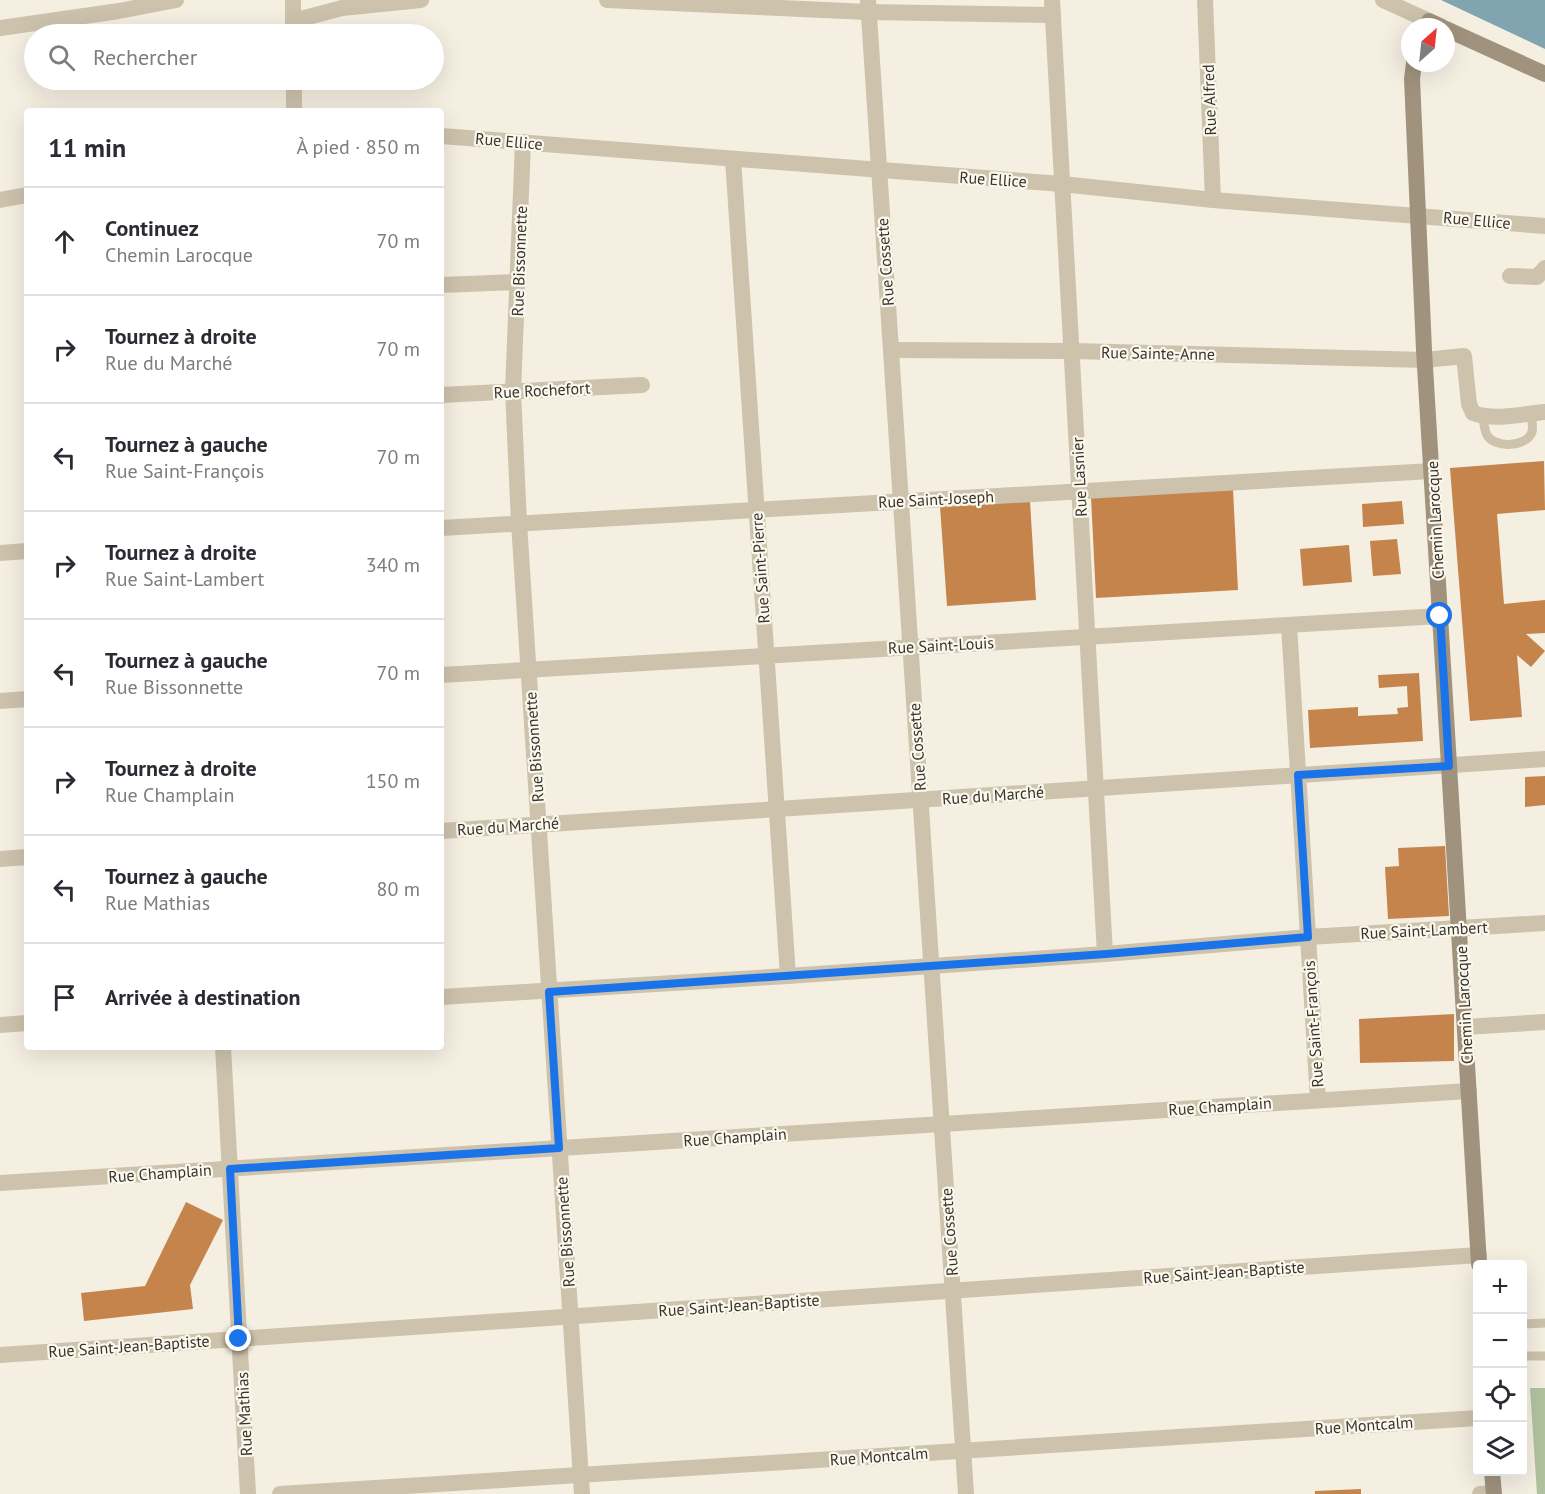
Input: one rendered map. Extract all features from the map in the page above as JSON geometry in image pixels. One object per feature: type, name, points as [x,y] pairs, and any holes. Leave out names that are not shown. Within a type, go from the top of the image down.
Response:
[{"type":"main road","points":[[1455,33],[1545,74]]},
{"type":"main road","name":"Chemin Larocque","points":[[1413,72],[1425,360],[1479,1260]]},
{"type":"main road","points":[[1489,1494],[1491,1476]]},
{"type":"street","points":[[28,24],[176,0]]},
{"type":"street","points":[[293,0],[293,24]]},
{"type":"street","points":[[303,24],[342,8],[422,0]]},
{"type":"street","points":[[607,0],[1052,8]]},
{"type":"street","name":"Rue Alfred","points":[[1204,0],[1213,200]]},
{"type":"street","points":[[1383,0],[1419,18]]},
{"type":"street","name":"Rue Cossette","points":[[868,6],[966,1494]]},
{"type":"street","name":"Rue Lasnier","points":[[1052,8],[1106,954]]},
{"type":"street","points":[[0,28],[24,25]]},
{"type":"street","points":[[294,90],[294,108]]},
{"type":"street","name":"Rue Ellice","points":[[444,136],[1062,184],[1213,200],[1545,226]]},
{"type":"street","name":"Rue Bissonnette","points":[[523,142],[513,391],[519,523],[582,1494]]},
{"type":"street","name":"Rue Saint-Pierre","points":[[733,159],[789,976]]},
{"type":"street","points":[[0,200],[24,196]]},
{"type":"street","points":[[1510,276],[1537,277],[1545,268]]},
{"type":"street","points":[[444,285],[519,282]]},
{"type":"street","name":"Rue Sainte-Anne","points":[[891,350],[1072,351],[1425,360],[1464,356],[1469,404],[1473,413],[1483,416]]},
{"type":"street","name":"Rue Rochefort","points":[[444,394],[642,385]]},
{"type":"street","points":[[1483,416],[1538,413]]},
{"type":"street","name":"Rue Saint-Joseph","points":[[444,528],[1432,471]]},
{"type":"street","points":[[0,553],[24,551]]},
{"type":"street","name":"Rue Saint-Louis","points":[[444,675],[1440,616]]},
{"type":"street","name":"Rue Saint-François","points":[[1289,625],[1318,1100]]},
{"type":"street","points":[[0,701],[24,699]]},
{"type":"street","name":"Rue du Marché","points":[[444,831],[1545,759]]},
{"type":"street","points":[[0,859],[24,857]]},
{"type":"street","name":"Rue Saint-Lambert","points":[[444,997],[789,976],[1106,954],[1308,937],[1545,922]]},
{"type":"street","points":[[1465,1027],[1545,1022]]},
{"type":"street","points":[[0,1025],[24,1023]]},
{"type":"street","name":"Rue Mathias","points":[[223,1050],[248,1494]]},
{"type":"street","name":"Rue Champlain","points":[[0,1184],[1469,1091]]},
{"type":"street","name":"Rue Saint-Jean-Baptiste","points":[[0,1355],[953,1290],[1473,1260]]},
{"type":"street","name":"Rue Montcalm","points":[[280,1494],[1473,1418]]},
{"type":"lane","points":[[1483,416],[1486,434],[1490,438],[1504,444],[1519,444],[1528,440],[1538,413]]},
{"type":"lane","points":[[1527,1324],[1545,1323]]},
{"type":"lane","points":[[1527,1356],[1545,1356]]},
{"type":"green space","points":[[1530,1388],[1545,1388],[1545,1494],[1537,1494]]},
{"type":"water","points":[[1441,0],[1545,0],[1545,49]]},
{"type":"building","points":[[1544,461],[1545,510],[1497,514],[1504,604],[1545,600],[1545,633],[1526,634],[1545,651],[1531,667],[1517,655],[1522,717],[1470,721],[1450,468]]},
{"type":"building","points":[[1233,489],[1238,590],[1096,598],[1091,497]]},
{"type":"building","points":[[1030,501],[1036,600],[947,606],[940,506]]},
{"type":"building","points":[[1402,501],[1404,524],[1363,527],[1362,504]]},
{"type":"building","points":[[1397,539],[1401,574],[1373,576],[1370,541]]},
{"type":"building","points":[[1349,545],[1352,582],[1303,586],[1300,549]]},
{"type":"building","points":[[1419,673],[1423,741],[1310,748],[1308,710],[1358,707],[1358,716],[1398,714],[1397,708],[1408,707],[1407,686],[1379,688],[1378,675]]},
{"type":"building","points":[[1545,776],[1545,805],[1525,807],[1525,777]]},
{"type":"building","points":[[1445,846],[1449,916],[1388,919],[1385,867],[1399,866],[1398,848]]},
{"type":"building","points":[[1454,1014],[1454,1061],[1360,1063],[1359,1019]]},
{"type":"building","points":[[186,1202],[223,1220],[190,1285],[193,1309],[84,1321],[81,1293],[145,1286]]},
{"type":"building","points":[[1361,1489],[1361,1494],[1315,1494],[1315,1491]]},
{"type":"route","points":[[239,1339],[230,1169],[559,1148],[549,992],[1106,954],[1308,937],[1298,775],[1449,766],[1440,616]]}]
